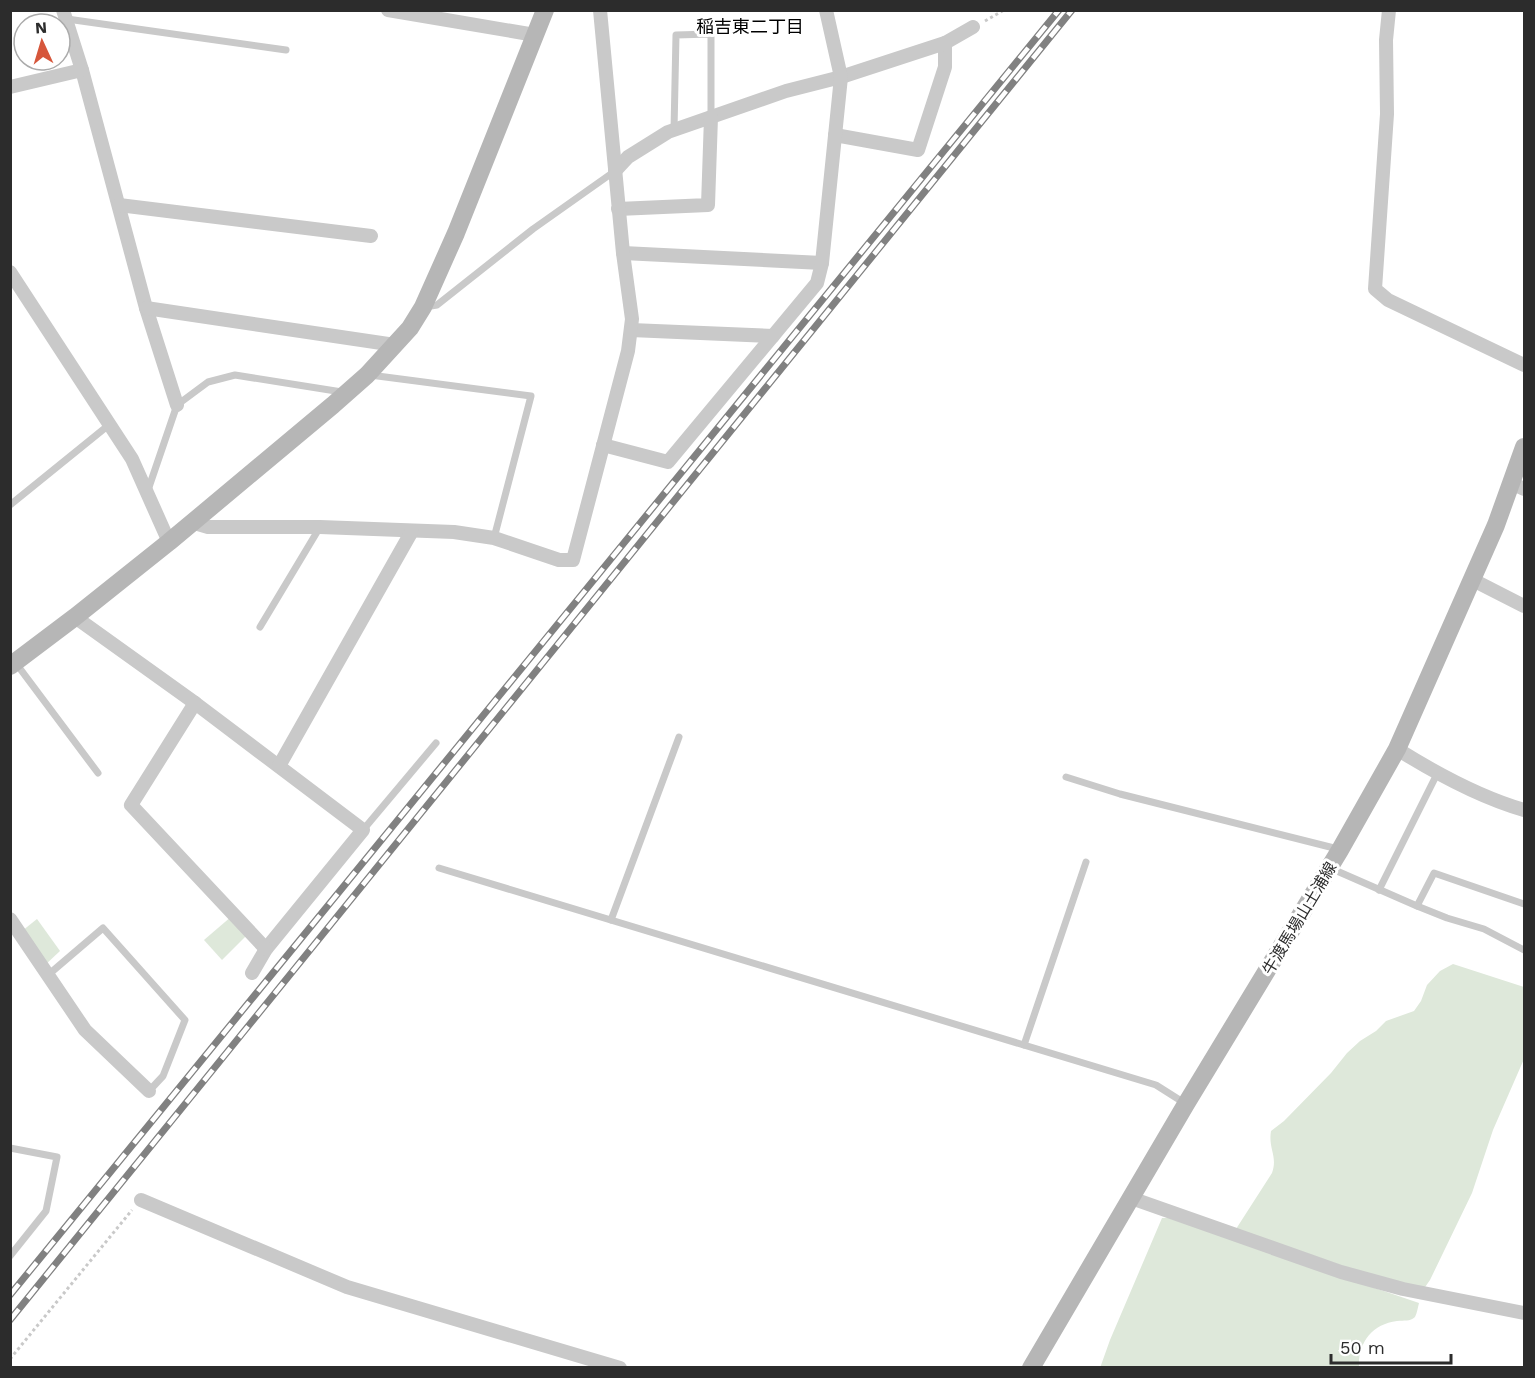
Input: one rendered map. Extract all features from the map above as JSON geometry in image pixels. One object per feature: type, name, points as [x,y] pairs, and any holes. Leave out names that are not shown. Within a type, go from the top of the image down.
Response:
[{"type":"main road","points":[[13,664],[169,542],[347,393],[396,345],[423,307],[461,222],[545,11]]},
{"type":"main road","name":"牛渡馬場山土浦線","points":[[1031,1368],[1186,1104],[1330,868],[1397,749],[1471,579],[1496,525],[1518,486],[1524,447]]},
{"type":"street","points":[[388,10],[535,34]]},
{"type":"street","points":[[545,11],[557,10]]},
{"type":"street","points":[[191,522],[208,526],[454,532],[494,538],[559,560],[573,560],[628,351],[632,319],[618,209],[600,10]]},
{"type":"street","points":[[603,445],[668,462],[817,283],[822,263],[841,77],[826,10]]},
{"type":"street","points":[[1389,10],[1386,40],[1387,114],[1375,289],[1388,300],[1524,365]]},
{"type":"street","points":[[615,171],[628,157],[648,143],[674,130],[786,91],[841,77],[945,44],[973,27]]},
{"type":"street","points":[[72,39],[120,205],[146,308],[177,405]]},
{"type":"street","points":[[835,135],[918,150],[945,68],[945,44]]},
{"type":"street","points":[[10,87],[82,70]]},
{"type":"street","points":[[618,209],[708,205],[711,117]]},
{"type":"street","points":[[120,205],[371,236]]},
{"type":"street","points":[[623,253],[822,263]]},
{"type":"street","points":[[10,272],[132,459],[169,542]]},
{"type":"street","points":[[146,308],[396,345]]},
{"type":"street","points":[[631,330],[773,336]]},
{"type":"street","points":[[279,766],[412,531]]},
{"type":"street","points":[[1471,579],[1524,606]]},
{"type":"street","points":[[75,617],[363,830],[266,949],[252,973]]},
{"type":"street","points":[[195,704],[131,805],[266,949]]},
{"type":"street","points":[[1397,749],[1437,774],[1503,804],[1524,810]]},
{"type":"street","points":[[10,919],[85,1030],[149,1091]]},
{"type":"street","points":[[1131,1198],[1341,1272],[1403,1289],[1524,1313]]},
{"type":"street","points":[[141,1200],[347,1287],[620,1368]]},
{"type":"lane","points":[[72,15],[286,50]]},
{"type":"lane","points":[[674,130],[676,35],[711,34],[711,117]]},
{"type":"lane","points":[[423,307],[437,305],[533,229],[615,171]]},
{"type":"lane","points":[[147,492],[177,405],[208,382],[236,375],[347,393]]},
{"type":"lane","points":[[367,375],[531,396],[494,538]]},
{"type":"lane","points":[[10,505],[110,424]]},
{"type":"lane","points":[[260,627],[320,527]]},
{"type":"lane","points":[[13,664],[98,773]]},
{"type":"lane","points":[[611,920],[679,736]]},
{"type":"lane","points":[[363,830],[436,743]]},
{"type":"lane","points":[[1378,890],[1437,774]]},
{"type":"lane","points":[[1066,777],[1120,794],[1340,850]]},
{"type":"lane","points":[[1024,1045],[1086,862]]},
{"type":"lane","points":[[440,868],[1156,1085],[1186,1104]]},
{"type":"lane","points":[[1330,868],[1447,918],[1484,929],[1524,950]]},
{"type":"lane","points":[[1417,906],[1434,873],[1524,904]]},
{"type":"lane","points":[[48,975],[103,928],[185,1020],[163,1076],[149,1091]]},
{"type":"lane","points":[[10,1148],[57,1157],[46,1211],[10,1256]]},
{"type":"path","points":[[973,27],[1004,10]]},
{"type":"path","points":[[10,1359],[141,1200]]},
{"type":"green space","points":[[232,916],[248,934],[222,960],[204,940]]},
{"type":"green space","points":[[37,919],[60,951],[45,965],[22,931]]},
{"type":"green space","points":[[1453,964],[1524,987],[1524,1059],[1493,1130],[1472,1193],[1423,1290],[1337,1268],[1236,1229],[1272,1173],[1274,1162],[1271,1131],[1284,1121],[1360,1041],[1376,1031],[1386,1021],[1414,1011],[1427,985],[1440,971]]},
{"type":"green space","points":[[1162,1218],[1169,1218],[1419,1303],[1416,1315],[1411,1320],[1380,1326],[1368,1336],[1361,1350],[1359,1367],[1100,1368]]},
{"type":"railway","points":[[10,1295],[1059,10]]},
{"type":"railway","points":[[10,1320],[1072,10]]},
{"type":"district","name":"稲吉東二丁目","points":[[750,27]]}]
